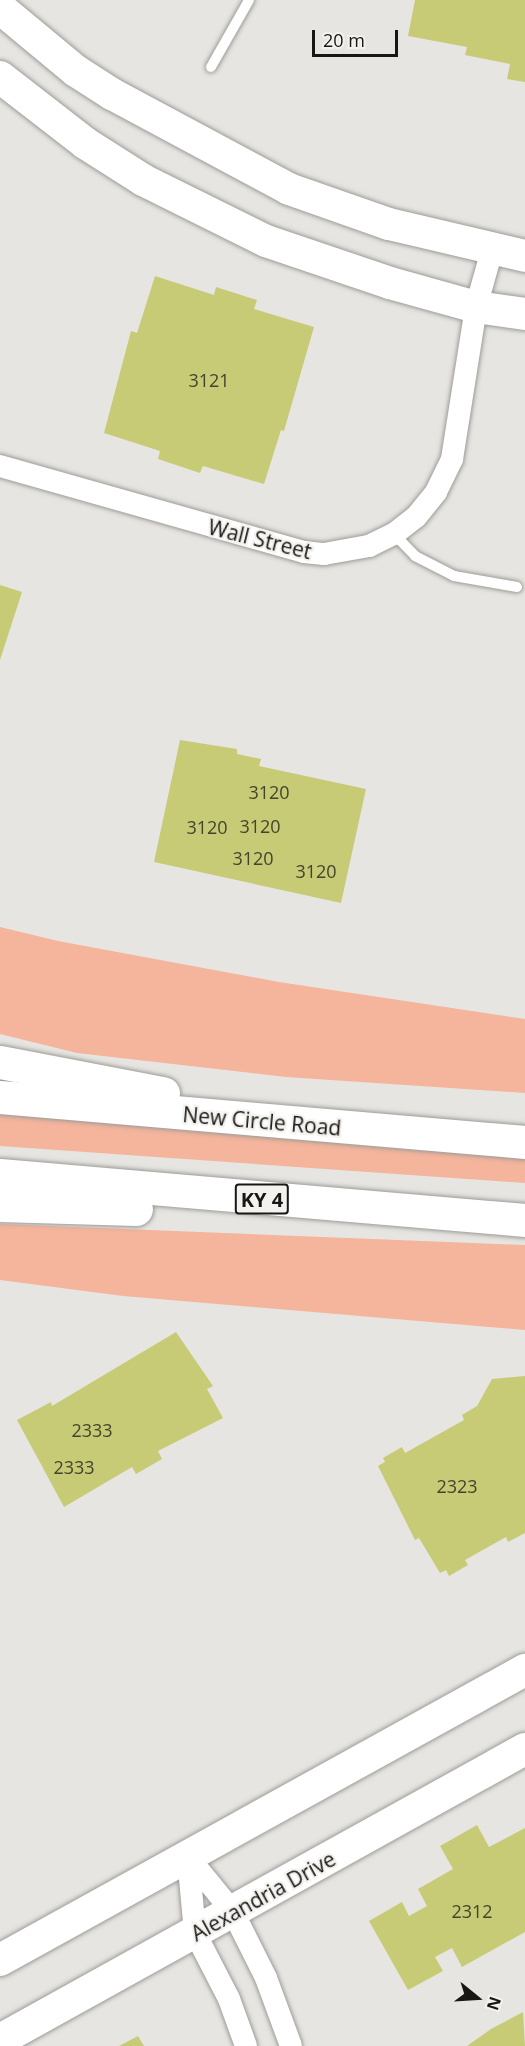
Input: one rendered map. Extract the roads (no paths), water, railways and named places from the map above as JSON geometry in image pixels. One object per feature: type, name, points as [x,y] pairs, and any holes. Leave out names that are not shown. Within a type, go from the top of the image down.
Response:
[{"type":"highway","points":[[0,1062],[371,1131]]},
{"type":"highway","name":"New Circle Road","points":[[0,1097],[371,1131],[525,1142]]},
{"type":"highway","name":"KY 4","points":[[0,1175],[525,1220]]},
{"type":"highway","points":[[0,1205],[490,1218]]},
{"type":"street","points":[[0,8],[76,71],[112,94],[289,189],[389,224],[525,256]]},
{"type":"street","points":[[0,77],[85,143],[192,207],[266,241],[390,283],[476,307],[525,314]]},
{"type":"street","name":"Wall Street","points":[[0,466],[304,552],[347,552],[394,534],[416,517],[436,492],[452,459],[476,307],[492,250]]},
{"type":"street","points":[[0,1960],[525,1670]]},
{"type":"street","name":"Alexandria Drive","points":[[0,2040],[525,1749]]},
{"type":"street","points":[[188,1857],[233,1912],[266,1978],[291,2046]]},
{"type":"street","points":[[188,1857],[195,1933],[229,1999],[246,2046]]},
{"type":"lane","points":[[211,67],[249,0]]},
{"type":"lane","points":[[394,534],[415,556],[454,576],[516,587]]}]
